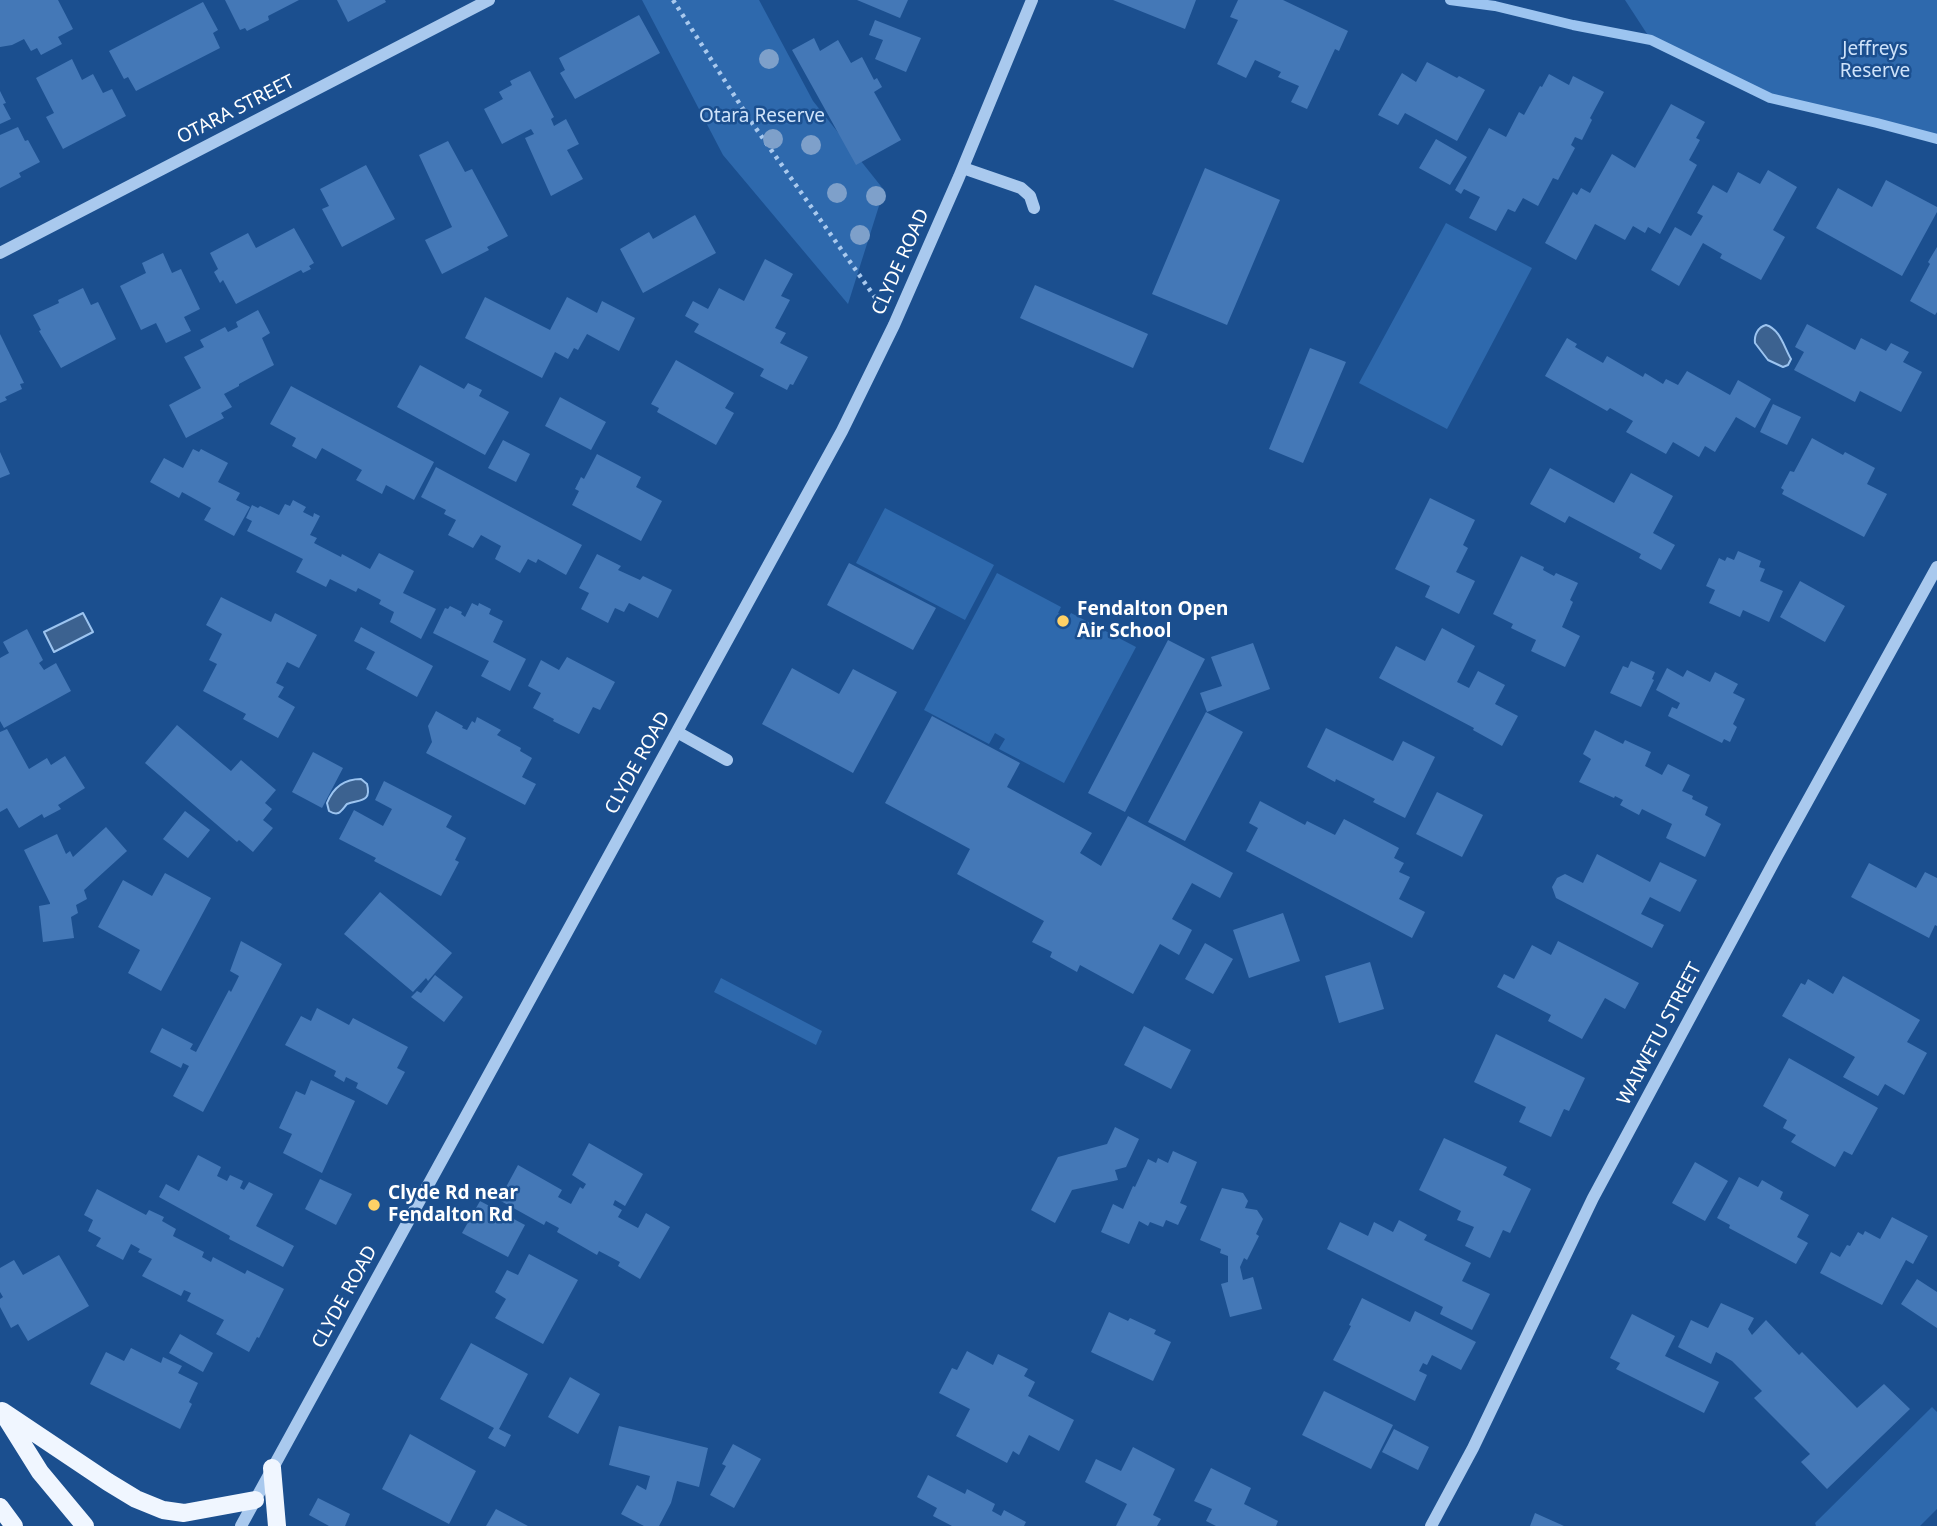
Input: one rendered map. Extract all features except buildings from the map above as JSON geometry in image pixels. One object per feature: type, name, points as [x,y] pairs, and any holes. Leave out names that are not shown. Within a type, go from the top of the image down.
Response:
[{"type":"main road","points":[[1,1410],[108,1482],[136,1499],[163,1510],[184,1513],[255,1500]]},
{"type":"main road","points":[[1,1410],[40,1472],[85,1526]]},
{"type":"main road","points":[[272,1468],[277,1526]]},
{"type":"main road","points":[[0,1507],[14,1526]]},
{"type":"street","name":"OTARA STREET","points":[[0,253],[489,0]]},
{"type":"street","name":"CLYDE ROAD","points":[[241,1526],[842,431],[894,325],[1032,0]]},
{"type":"street","points":[[962,168],[1021,188],[1030,195],[1034,208]]},
{"type":"street","name":"WAIWETU STREET","points":[[1432,1526],[1474,1448],[1593,1198],[1776,858],[1937,568]]},
{"type":"street","points":[[677,732],[727,760]]},
{"type":"path","points":[[673,0],[750,120],[894,325]]},
{"type":"green space","name":"Otara Reserve","points":[[642,0],[759,0],[813,101],[884,190],[848,304],[723,155]]},
{"type":"green space","name":"Jeffreys Reserve","points":[[1625,0],[1937,0],[1937,139],[1770,98],[1651,40]]},
{"type":"green space","points":[[1446,223],[1532,268],[1447,429],[1359,383]]},
{"type":"green space","points":[[885,508],[994,565],[965,620],[856,563]]},
{"type":"green space","points":[[997,573],[1061,607],[1058,613],[1068,618],[1071,613],[1136,647],[1064,783],[999,749],[1005,739],[995,733],[989,744],[924,710]]},
{"type":"green space","points":[[721,978],[822,1031],[816,1045],[714,992]]},
{"type":"green space","points":[[1932,1407],[1937,1412],[1937,1509],[1920,1526],[1816,1526],[1815,1523]]},
{"type":"shaded area","points":[[1766,325],[1775,330],[1781,339],[1791,359],[1788,365],[1783,367],[1768,360],[1755,343],[1757,332]]},
{"type":"shaded area","points":[[83,613],[93,632],[54,652],[44,632]]},
{"type":"shaded area","points":[[361,779],[367,784],[366,797],[347,804],[338,813],[329,811],[327,803],[336,789],[349,781]]},
{"type":"waterway","points":[[1450,0],[1495,6],[1651,40],[1770,98],[1937,139]]},
{"type":"place","name":"Fendalton Open Air School","points":[[1063,621]]},
{"type":"place","name":"Clyde Rd near Fendalton Rd","points":[[374,1205]]}]
